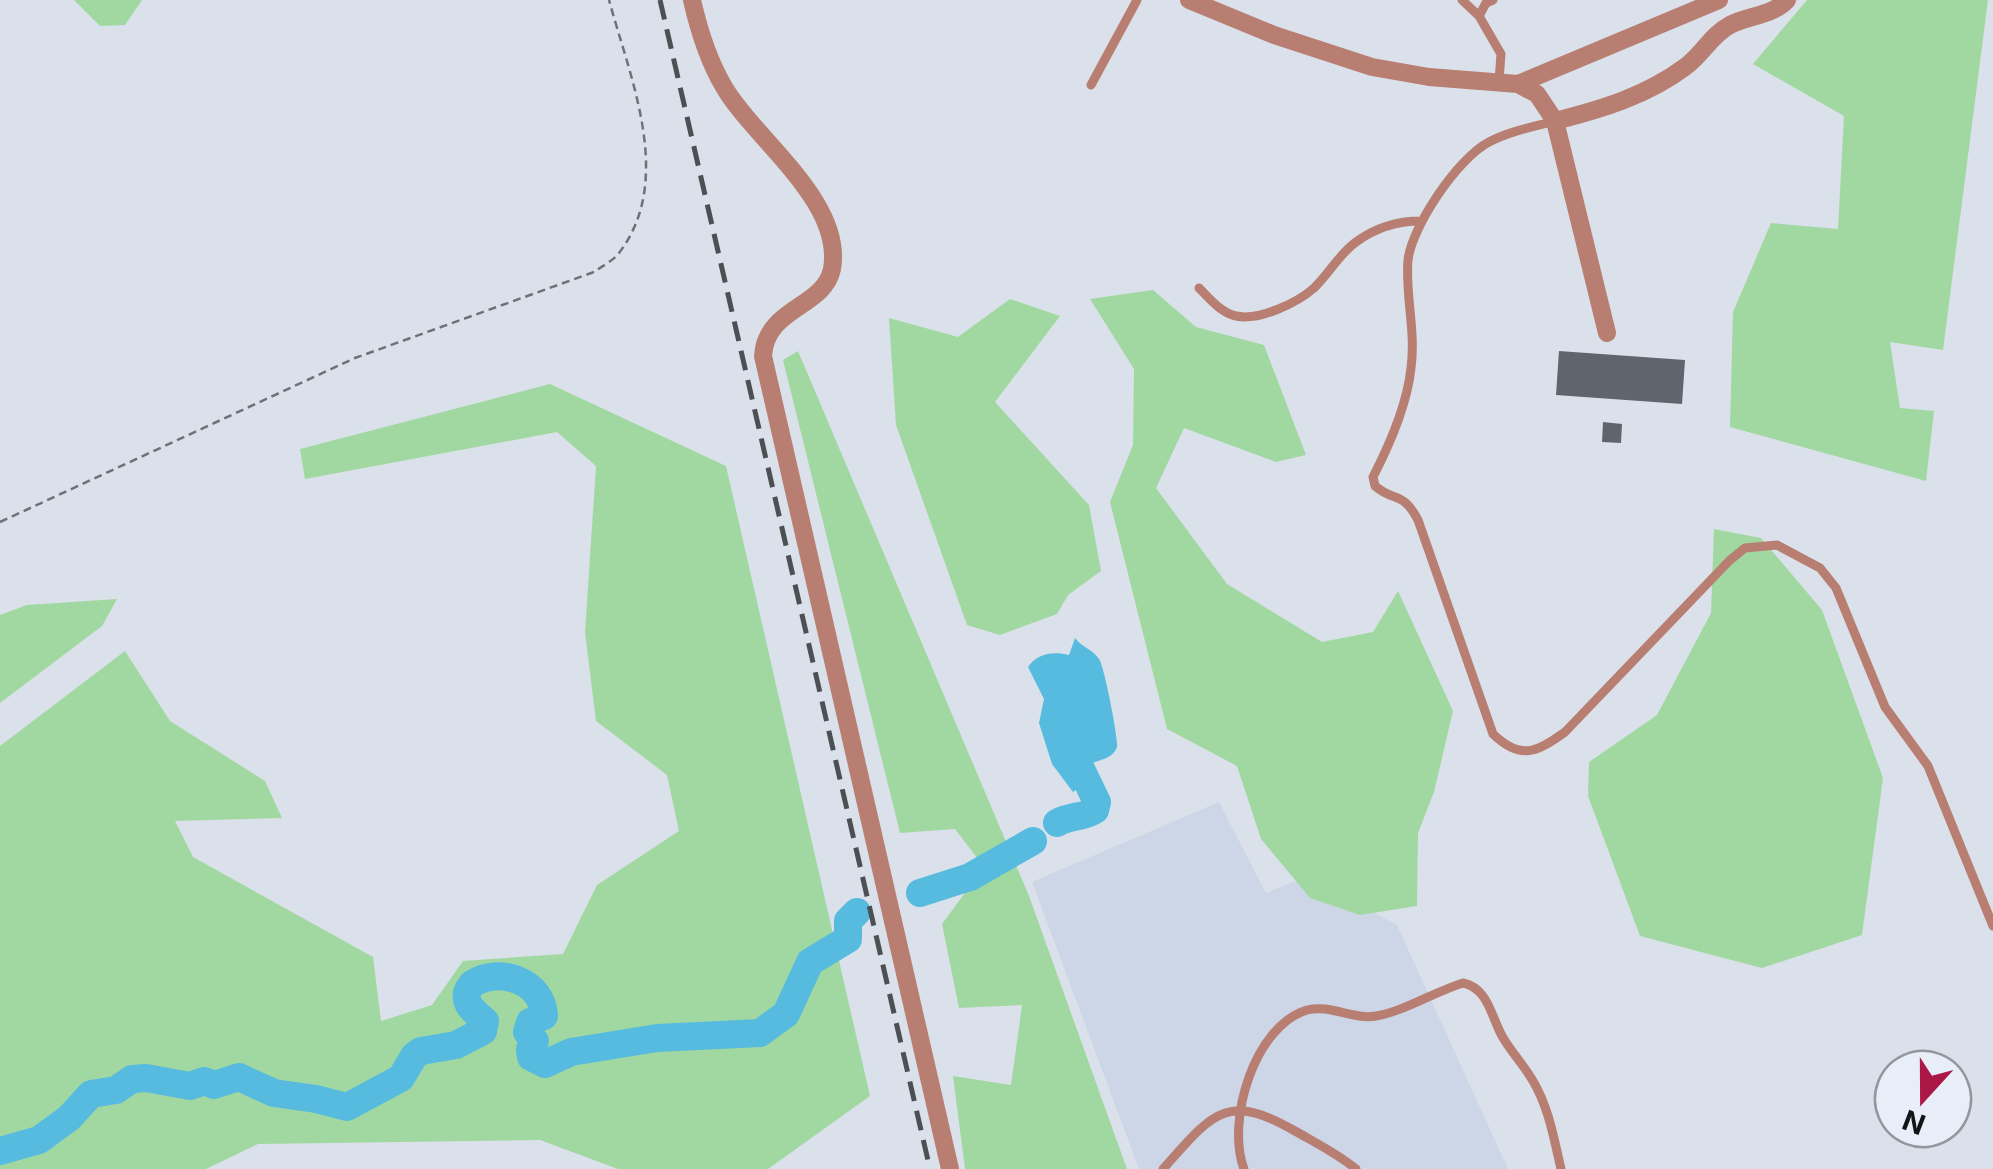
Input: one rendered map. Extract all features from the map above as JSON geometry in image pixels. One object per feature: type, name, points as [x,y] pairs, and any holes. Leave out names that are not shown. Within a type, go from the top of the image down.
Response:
[{"type":"street","points":[[692,0],[710,61],[725,89],[810,192],[828,234],[832,269],[825,284],[779,320],[768,334],[763,356],[950,1169]]},
{"type":"street","points":[[1189,0],[1274,36],[1359,64],[1429,77],[1518,84],[1537,94],[1555,122],[1607,334]]},
{"type":"street","points":[[1518,84],[1719,0]]},
{"type":"street","points":[[1555,122],[1608,108],[1650,89],[1686,66],[1716,34],[1780,8],[1787,0]]},
{"type":"lane","points":[[1091,85],[1137,0]]},
{"type":"lane","points":[[1462,0],[1479,16],[1501,54],[1499,81]]},
{"type":"lane","points":[[1479,16],[1486,3],[1493,0]]},
{"type":"lane","points":[[1555,122],[1486,143],[1436,197],[1421,221],[1408,264],[1414,326],[1411,373],[1402,410],[1373,477],[1382,492],[1400,496],[1410,505],[1418,520],[1494,734],[1508,748],[1521,752],[1548,744],[1565,732],[1730,560],[1745,548],[1777,544],[1820,568],[1836,588],[1886,707],[1928,766],[1993,926]]},
{"type":"lane","points":[[1199,288],[1234,316],[1256,315],[1297,300],[1315,287],[1354,243],[1380,228],[1421,221]]},
{"type":"lane","points":[[1244,1169],[1238,1147],[1240,1108],[1260,1054],[1276,1032],[1297,1015],[1323,1008],[1376,1016],[1462,982],[1474,985],[1484,996],[1502,1036],[1534,1082],[1546,1108],[1561,1169]]},
{"type":"lane","points":[[1163,1169],[1203,1128],[1222,1114],[1240,1108],[1271,1118],[1356,1169]]},
{"type":"path","points":[[0,522],[356,358],[594,272],[618,255],[640,214],[648,165],[610,0]]},
{"type":"shaded area","points":[[1219,802],[1266,893],[1305,877],[1397,925],[1508,1169],[1139,1169],[1032,882]]},
{"type":"green space","points":[[74,0],[142,0],[125,25],[100,26]]},
{"type":"green space","points":[[1807,0],[1988,0],[1943,350],[1890,342],[1900,408],[1934,411],[1926,481],[1730,427],[1733,312],[1771,223],[1838,229],[1844,116],[1753,64]]},
{"type":"green space","points":[[1153,290],[1196,327],[1264,345],[1306,455],[1276,462],[1184,428],[1156,488],[1227,584],[1322,642],[1373,632],[1398,591],[1453,711],[1434,792],[1418,833],[1417,906],[1360,915],[1310,898],[1261,839],[1237,766],[1167,729],[1110,502],[1133,445],[1134,369],[1090,299]]},
{"type":"green space","points":[[1010,299],[1060,316],[995,402],[1089,505],[1101,571],[1068,595],[1057,614],[1000,635],[967,625],[896,425],[889,318],[958,337]]},
{"type":"green space","points":[[798,351],[1029,896],[1127,1169],[965,1169],[953,1076],[1011,1085],[1022,1005],[959,1008],[942,924],[984,867],[955,829],[900,833],[783,360]]},
{"type":"green space","points":[[550,384],[726,466],[870,1096],[768,1169],[618,1169],[540,1140],[258,1144],[206,1169],[0,1169],[0,746],[125,651],[170,721],[265,781],[282,818],[175,821],[193,857],[373,957],[381,1021],[432,1005],[463,961],[563,954],[597,885],[679,831],[667,775],[596,721],[585,632],[596,466],[557,432],[305,479],[300,449]]},
{"type":"green space","points":[[1714,529],[1761,538],[1822,610],[1883,778],[1862,935],[1762,968],[1640,936],[1588,796],[1589,762],[1657,715],[1711,613]]},
{"type":"green space","points":[[117,599],[102,626],[0,703],[0,615],[27,605]]},
{"type":"water","points":[[1075,638],[1101,664],[1117,747],[1109,756],[1091,764],[1088,780],[1073,792],[1052,764],[1039,723],[1044,699],[1028,667],[1046,654],[1069,655]]},
{"type":"building","points":[[1559,351],[1685,360],[1682,404],[1556,395]]},
{"type":"building","points":[[1603,422],[1622,424],[1621,443],[1602,442]]},
{"type":"waterway","points":[[1057,823],[1095,810],[1097,802],[1079,765]]},
{"type":"waterway","points":[[920,893],[970,877],[1033,841]]},
{"type":"waterway","points":[[0,1151],[39,1140],[69,1118],[91,1094],[116,1090],[132,1079],[190,1086],[204,1081],[214,1085],[239,1077],[274,1093],[347,1107],[401,1078],[421,1051],[456,1045],[483,1031],[485,1021],[472,1009],[467,995],[472,984],[494,976],[518,980],[542,1004],[544,1016],[530,1022],[527,1032],[535,1041],[531,1057],[545,1064],[571,1052],[657,1038],[760,1033],[786,1014],[810,962],[848,939],[848,921],[857,912]]},
{"type":"railway","points":[[660,0],[930,1169]]}]
